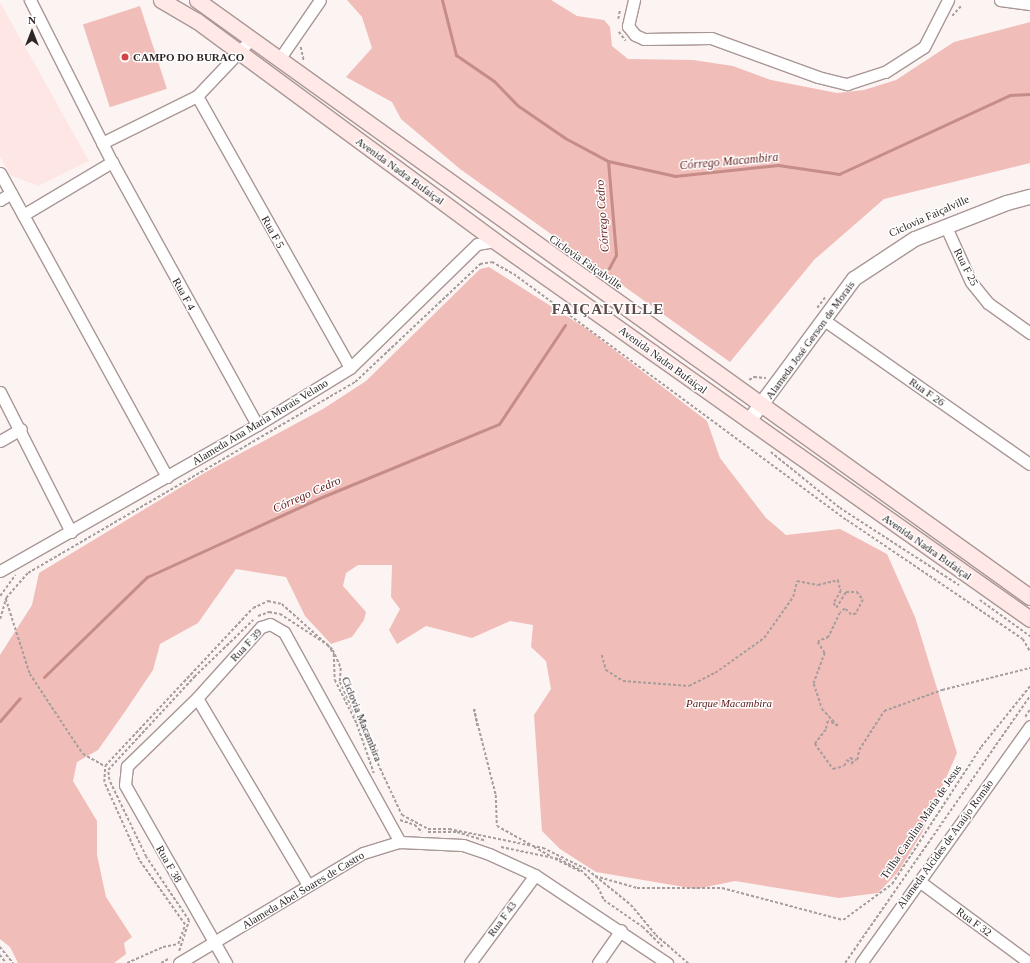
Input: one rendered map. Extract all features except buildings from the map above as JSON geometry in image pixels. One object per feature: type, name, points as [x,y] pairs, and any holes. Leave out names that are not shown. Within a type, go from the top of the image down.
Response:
[{"type":"main road","name":"Avenida Nadra Bufaiçal","points":[[162,0],[197,21],[238,53],[495,241],[1030,619]]},
{"type":"main road","name":"Avenida Nadra Bufaiçal","points":[[197,0],[280,58],[761,407],[1030,597]]},
{"type":"street","name":"Rua F 4","points":[[30,0],[112,162],[257,426]]},
{"type":"street","points":[[280,58],[320,0]]},
{"type":"street","points":[[634,0],[628,26],[635,35],[644,39],[711,38],[818,77],[847,84],[885,72],[919,51],[939,22],[948,0]]},
{"type":"street","points":[[1000,0],[1030,4]]},
{"type":"street","points":[[102,143],[197,96],[252,38]]},
{"type":"street","name":"Rua F 5","points":[[197,96],[350,368]]},
{"type":"street","points":[[23,215],[112,162]]},
{"type":"street","points":[[0,174],[167,477]]},
{"type":"street","points":[[0,200],[11,194]]},
{"type":"street","name":"Alameda José Gerson de Morais","points":[[749,421],[761,407],[819,315],[854,279],[886,255],[946,227],[1030,197]]},
{"type":"street","name":"Rua F 25","points":[[946,227],[971,282],[988,303],[1030,333]]},
{"type":"street","name":"Alameda Ana Maria Morais Velano","points":[[0,571],[257,426],[350,368],[477,244],[495,241]]},
{"type":"street","name":"Rua F 26","points":[[819,315],[1030,464]]},
{"type":"street","points":[[0,392],[21,429],[70,532]]},
{"type":"street","points":[[0,441],[21,429]]},
{"type":"street","name":"Rua F 39","points":[[197,698],[261,627],[278,626],[400,842]]},
{"type":"street","points":[[197,698],[308,885]]},
{"type":"street","name":"Rua F 38","points":[[197,698],[127,766],[125,785],[226,963]]},
{"type":"street","name":"Alameda Alcides de Araújo Romão","points":[[861,963],[1030,726]]},
{"type":"street","name":"Alameda Abel Soares de Castro","points":[[179,963],[363,853],[400,842],[462,845],[535,874],[667,958]]},
{"type":"street","name":"Rua F 43","points":[[470,963],[535,874]]},
{"type":"street","name":"Rua F 32","points":[[919,881],[1030,963]]},
{"type":"street","points":[[598,963],[622,930]]},
{"type":"path","points":[[621,6],[617,27],[628,42]]},
{"type":"path","points":[[299,45],[307,66]]},
{"type":"path","points":[[0,619],[6,598],[28,573],[355,382],[480,264],[492,262],[514,274],[847,520],[1023,639],[1030,650]]},
{"type":"path","points":[[819,315],[828,294]]},
{"type":"path","points":[[746,381],[770,376]]},
{"type":"path","points":[[602,655],[606,670],[623,681],[688,686],[715,673],[764,638],[794,596],[796,581],[818,585],[838,580],[841,591],[834,603],[836,608],[846,592],[857,592],[863,600],[856,614],[851,615],[845,609],[840,613],[829,637],[818,642],[825,653],[814,684],[822,709],[838,726],[828,721],[826,730],[815,744],[833,769],[844,766],[847,760],[853,764],[850,758],[857,760],[859,750],[884,711],[942,690],[1030,668]]},
{"type":"path","points":[[6,598],[30,674],[82,754],[105,766]]},
{"type":"path","points":[[127,963],[178,944],[185,925],[139,860],[104,782],[105,766],[253,608],[268,601],[282,604],[333,650],[341,668],[340,682],[402,815],[428,829],[450,829],[543,848],[588,870],[631,905],[656,935],[688,963]]},
{"type":"path","name":"Ciclovia Macambira","points":[[161,963],[182,947],[189,921],[146,857],[109,780],[108,770],[251,621],[269,612],[280,614],[328,645],[334,654],[335,680],[357,724],[376,781]]},
{"type":"path","name":"Trilha Carolina Maria de Jesus","points":[[477,726],[474,709],[496,795],[497,826],[574,869],[637,888],[722,888],[843,920],[892,884],[981,747],[1030,686]]},
{"type":"path","points":[[845,963],[1030,696]]},
{"type":"path","points":[[392,805],[400,820],[415,825],[422,832],[457,832],[489,842]]},
{"type":"path","points":[[496,845],[559,859],[581,870],[598,887],[604,900],[643,927],[667,958]]},
{"type":"path","points":[[0,947],[14,963]]},
{"type":"path","points":[[0,955],[6,963]]},
{"type":"shaded area","points":[[0,2],[89,161],[38,186],[10,175],[0,156]]},
{"type":"green space","points":[[347,0],[551,0],[577,16],[604,20],[610,27],[612,46],[628,59],[693,60],[733,66],[771,80],[837,93],[864,90],[896,80],[954,42],[1030,22],[1030,163],[884,199],[814,260],[730,362],[460,169],[401,119],[392,102],[346,77],[372,48],[362,17]]},
{"type":"green space","name":"CAMPO DO BURACO","points":[[140,6],[167,89],[110,107],[83,25]]},
{"type":"green space","name":"Parque Macambira","points":[[489,267],[587,329],[707,421],[720,458],[766,518],[786,535],[840,529],[887,554],[915,617],[957,753],[922,833],[898,872],[878,893],[839,898],[735,881],[696,889],[596,872],[560,849],[542,831],[534,715],[551,689],[546,661],[531,647],[533,625],[510,621],[472,638],[426,626],[397,644],[389,630],[400,609],[391,597],[392,565],[358,565],[346,573],[343,586],[366,612],[364,620],[352,637],[331,644],[305,616],[286,577],[236,569],[198,623],[160,644],[153,670],[98,750],[77,762],[73,781],[97,821],[97,855],[106,897],[132,937],[124,943],[126,954],[114,963],[18,963],[10,947],[0,939],[0,655],[32,605],[39,573],[206,472],[323,409],[366,381],[480,269]]},
{"type":"waterway","name":"Córrego Macambira","points":[[442,0],[456,55],[494,81],[517,105],[565,138],[608,161],[675,176],[778,165],[839,174],[1010,95],[1030,94]]},
{"type":"waterway","name":"Córrego Cedro","points":[[608,161],[616,255],[609,268]]},
{"type":"waterway","name":"Córrego Cedro","points":[[44,677],[147,577],[322,497],[499,424],[565,325]]},
{"type":"waterway","name":"Córrego Cedro","points":[[0,721],[20,698]]},
{"type":"place","name":"CAMPO DO BURACO","points":[[125,57]]},
{"type":"district","name":"FAIÇALVILLE","points":[[608,310]]}]
